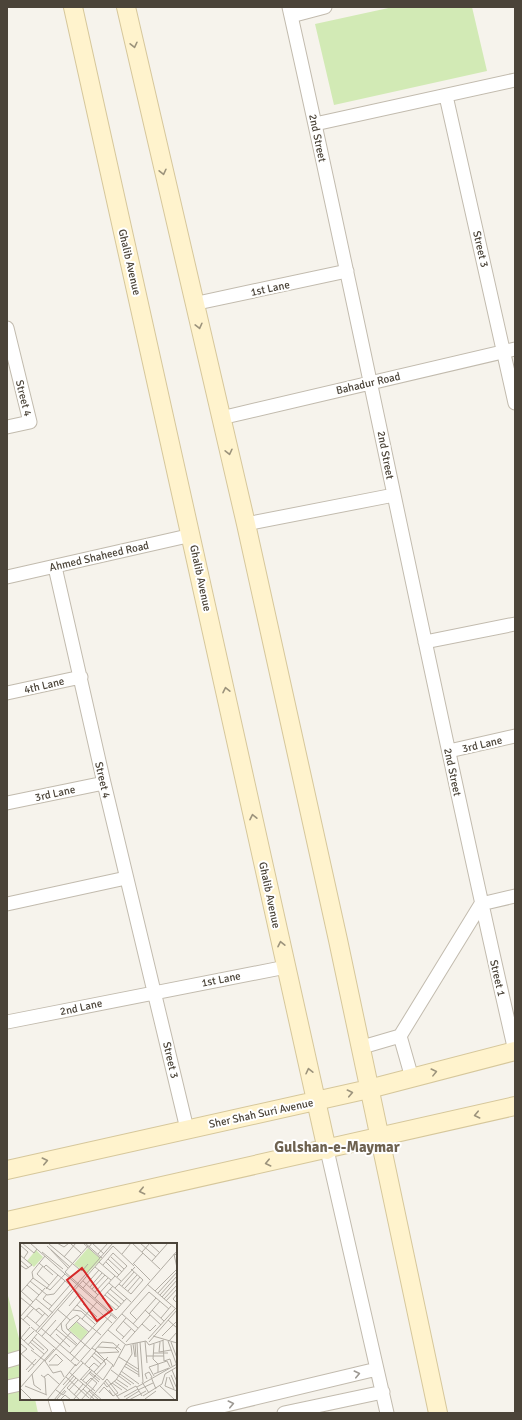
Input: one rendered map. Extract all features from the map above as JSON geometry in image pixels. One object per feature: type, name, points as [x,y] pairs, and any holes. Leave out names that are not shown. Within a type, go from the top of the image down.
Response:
[{"type":"street","name":"Ghalib Avenue","points":[[73,7],[192,535],[327,1150]]},
{"type":"street","points":[[126,7],[193,304],[246,524],[338,940],[378,1138],[438,1413]]},
{"type":"street","points":[[290,11],[325,7]]},
{"type":"street","name":"2nd Street","points":[[290,11],[371,382],[481,904]]},
{"type":"street","points":[[315,124],[515,80]]},
{"type":"street","name":"Street 3","points":[[446,96],[510,351],[515,404]]},
{"type":"street","name":"1st Lane","points":[[193,304],[347,272]]},
{"type":"street","name":"Street 4","points":[[7,328],[30,422],[7,427]]},
{"type":"street","name":"Bahadur Road","points":[[221,418],[510,351]]},
{"type":"street","points":[[246,524],[394,495]]},
{"type":"street","name":"Ahmed Shaheed Road","points":[[7,577],[192,535]]},
{"type":"street","name":"Street 4","points":[[55,567],[126,878],[155,992]]},
{"type":"street","points":[[425,642],[515,624]]},
{"type":"street","name":"4th Lane","points":[[7,693],[80,676]]},
{"type":"street","name":"3rd Lane","points":[[449,751],[515,736]]},
{"type":"street","name":"3rd Lane","points":[[7,803],[104,783]]},
{"type":"street","points":[[7,904],[126,878]]},
{"type":"street","points":[[359,1048],[400,1036],[481,904],[515,896]]},
{"type":"street","name":"Street 1","points":[[481,904],[515,1051]]},
{"type":"street","name":"1st Lane","points":[[155,992],[286,967]]},
{"type":"street","name":"Street 3","points":[[155,992],[187,1129]]},
{"type":"street","name":"2nd Lane","points":[[7,1022],[155,992]]},
{"type":"street","points":[[400,1036],[412,1078]]},
{"type":"street","name":"Sher Shah Suri Avenue","points":[[7,1170],[369,1089],[515,1051]]},
{"type":"street","points":[[7,1221],[327,1150],[515,1106]]},
{"type":"street","points":[[327,1150],[387,1413]]},
{"type":"street","points":[[7,1360],[20,1357]]},
{"type":"street","points":[[193,1413],[377,1369]]},
{"type":"street","points":[[7,1387],[20,1384]]},
{"type":"street","points":[[284,1413],[383,1392]]},
{"type":"street","points":[[55,1400],[59,1413]]},
{"type":"green space","points":[[393,7],[472,7],[487,71],[334,105],[315,24]]},
{"type":"green space","points":[[7,1292],[20,1342],[20,1400],[35,1400],[38,1413],[7,1413]]},
{"type":"district","name":"Gulshan-e-Maymar","points":[[337,1147]]}]
